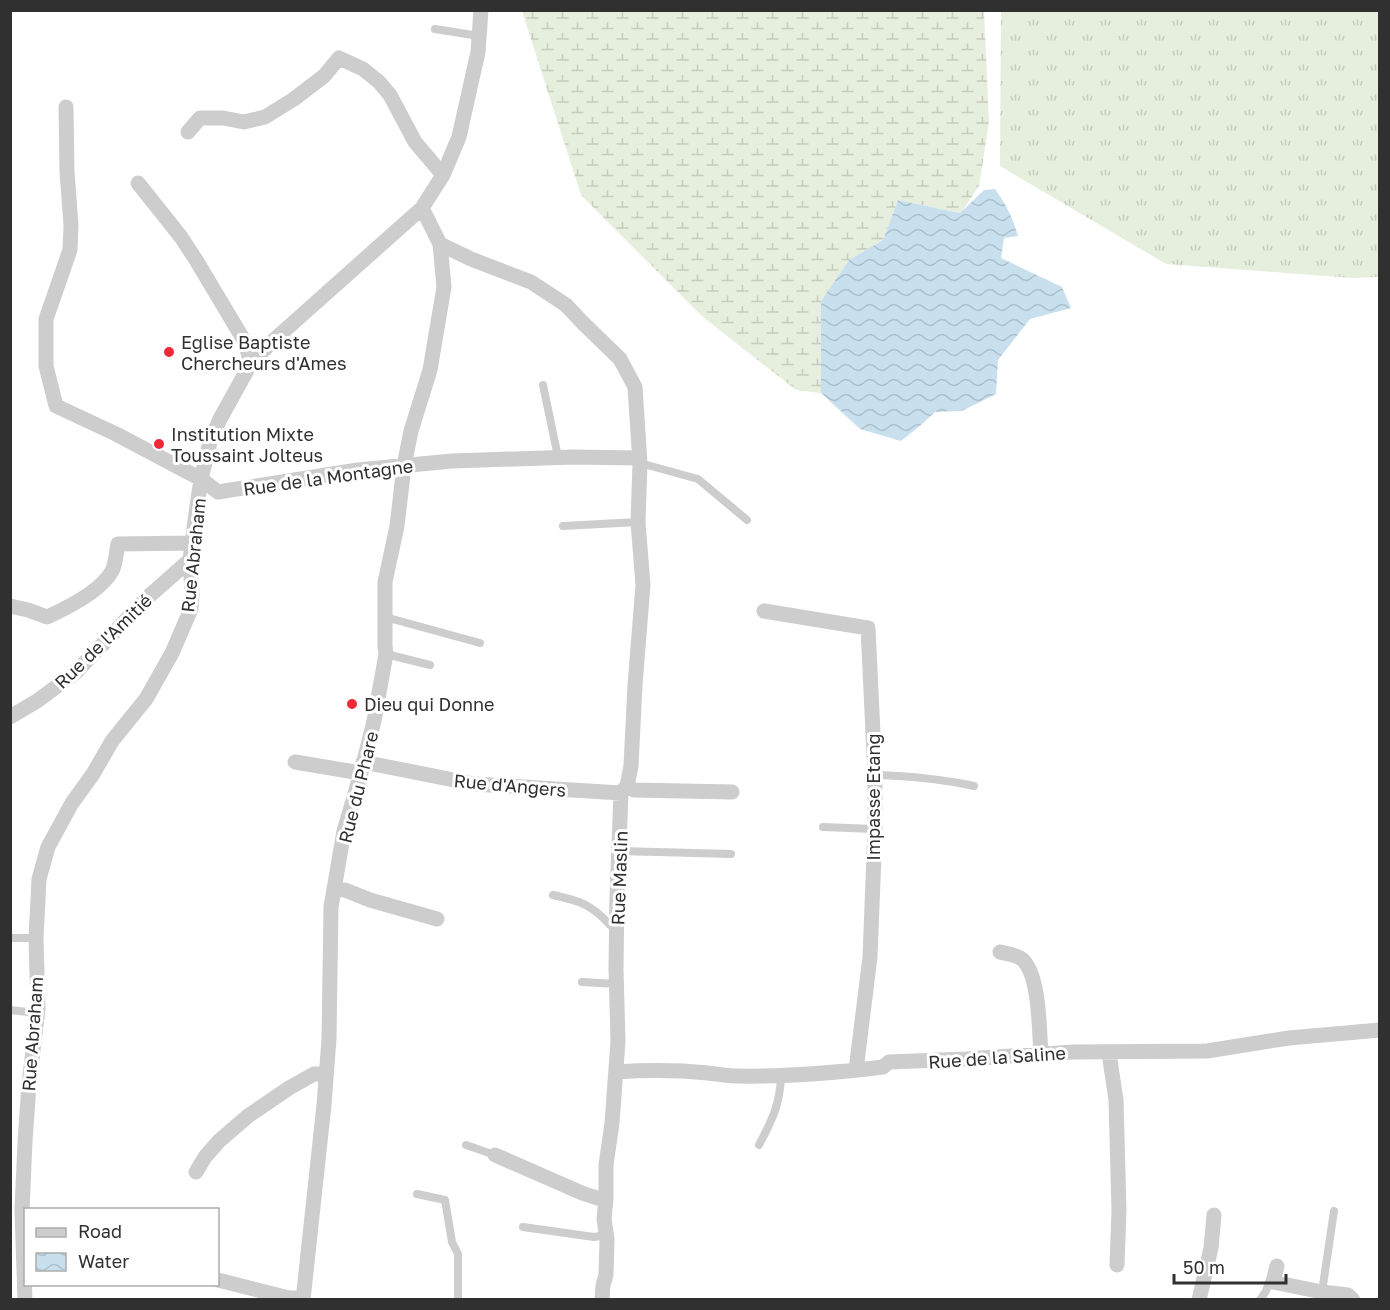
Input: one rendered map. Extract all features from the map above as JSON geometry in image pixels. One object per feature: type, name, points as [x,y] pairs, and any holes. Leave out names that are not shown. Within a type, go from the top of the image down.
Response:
[{"type":"street","name":"Rue Abraham","points":[[24,1268],[16,1232],[22,1210],[27,1115],[37,1013],[36,938],[39,879],[48,847],[72,803],[93,774],[112,741],[146,699],[172,652],[191,609],[192,543],[201,479],[216,427],[251,363],[422,208],[443,175],[459,136],[478,52],[481,10]]},
{"type":"street","points":[[188,132],[200,118],[223,118],[244,122],[265,117],[324,76],[339,58],[363,69],[379,82],[390,95],[415,142],[443,175]]},
{"type":"street","name":"Rue de la Montagne","points":[[66,107],[70,250],[46,319],[46,366],[56,406],[116,434],[201,479],[218,492],[358,470],[452,461],[558,457],[640,460]]},
{"type":"street","points":[[138,183],[181,237],[196,260],[245,342],[251,363]]},
{"type":"street","points":[[422,208],[440,244]]},
{"type":"street","name":"Rue Maslin","points":[[440,244],[471,259],[531,282],[566,305],[620,359],[635,387],[640,460],[638,522],[643,585],[631,766],[624,789],[619,851],[618,1041],[612,1123],[606,1166],[604,1219],[606,1275],[602,1299]]},
{"type":"street","name":"Rue du Phare","points":[[303,1299],[329,1038],[331,907],[344,831],[374,722],[387,654],[385,582],[397,526],[404,466],[411,431],[430,370],[444,287],[440,244]]},
{"type":"street","points":[[10,606],[47,617],[68,608],[98,587],[113,571],[118,544],[192,543]]},
{"type":"street","name":"Rue de l'Amitié","points":[[10,717],[37,701],[75,673],[147,597],[190,560]]},
{"type":"street","name":"Impasse Etang","points":[[764,611],[868,628],[875,775],[875,829],[870,957],[856,1070]]},
{"type":"street","name":"Rue d'Angers","points":[[295,762],[362,768],[474,784],[732,792]]},
{"type":"street","points":[[334,889],[345,890],[370,900],[437,919]]},
{"type":"street","points":[[1000,952],[1021,958],[1028,966],[1035,984],[1041,1054]]},
{"type":"street","name":"Rue de la Saline","points":[[616,1072],[782,1076],[883,1067],[889,1062],[1073,1052],[1207,1050],[1289,1038],[1380,1030]]},
{"type":"street","points":[[1109,1053],[1116,1100],[1119,1211],[1117,1265]]},
{"type":"street","points":[[196,1172],[219,1141],[261,1106],[314,1074],[326,1074]]},
{"type":"street","points":[[495,1155],[582,1193],[606,1199]]},
{"type":"street","points":[[1199,1299],[1211,1248],[1214,1215]]},
{"type":"street","points":[[1276,1266],[1273,1282],[1348,1295],[1353,1299]]},
{"type":"street","points":[[219,1280],[289,1298],[303,1299]]},
{"type":"lane","points":[[435,29],[479,36]]},
{"type":"lane","points":[[543,385],[558,457]]},
{"type":"lane","points":[[640,460],[698,478],[747,520]]},
{"type":"lane","points":[[563,526],[638,522]]},
{"type":"lane","points":[[385,617],[480,643]]},
{"type":"lane","points":[[387,654],[430,665]]},
{"type":"lane","points":[[875,775],[929,779],[974,786]]},
{"type":"lane","points":[[823,827],[875,829]]},
{"type":"lane","points":[[619,851],[731,854]]},
{"type":"lane","points":[[553,895],[581,901],[601,915],[610,925],[617,926]]},
{"type":"lane","points":[[10,938],[36,938]]},
{"type":"lane","points":[[582,982],[617,984]]},
{"type":"lane","points":[[10,1010],[37,1013]]},
{"type":"lane","points":[[759,1145],[776,1112],[782,1076]]},
{"type":"lane","points":[[466,1145],[495,1155]]},
{"type":"lane","points":[[417,1194],[445,1200],[452,1242],[458,1254],[458,1299]]},
{"type":"lane","points":[[1322,1292],[1334,1211]]},
{"type":"lane","points":[[523,1227],[594,1237],[606,1235]]},
{"type":"lane","points":[[1260,1299],[1269,1282],[1273,1282]]},
{"type":"green space","points":[[522,11],[984,11],[989,122],[979,186],[961,213],[898,200],[883,240],[849,260],[821,301],[821,393],[796,390],[703,317],[581,195]]},
{"type":"green space","points":[[1001,11],[1379,11],[1379,277],[1352,278],[1166,264],[1000,166]]},
{"type":"water","points":[[995,189],[1009,211],[1018,236],[1004,238],[1001,258],[1062,287],[1071,308],[1030,319],[998,360],[996,394],[962,411],[935,412],[901,441],[860,429],[821,393],[821,301],[849,260],[883,240],[898,200],[960,213],[984,190]]},
{"type":"place","name":"Eglise Baptiste Chercheurs d'Ames","points":[[169,352]]},
{"type":"place","name":"Institution Mixte Toussaint Jolteus","points":[[159,444]]},
{"type":"place","name":"Dieu qui Donne","points":[[352,704]]}]
